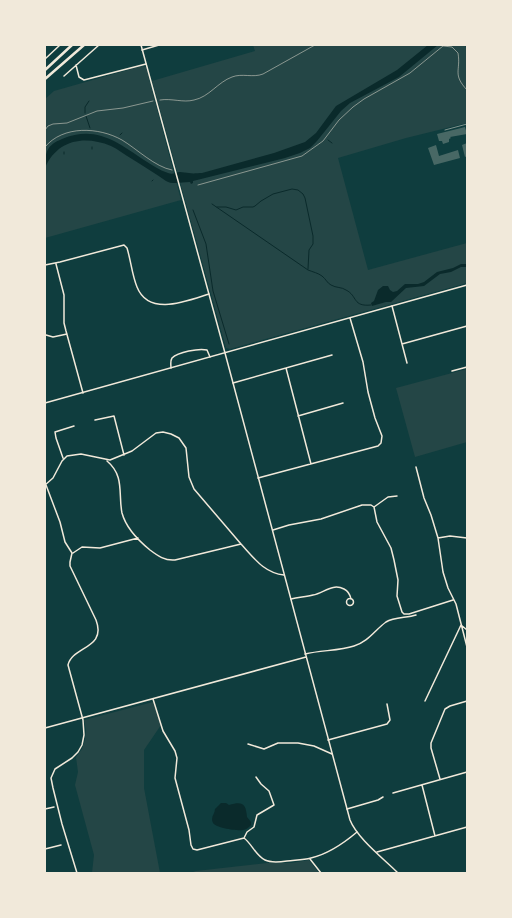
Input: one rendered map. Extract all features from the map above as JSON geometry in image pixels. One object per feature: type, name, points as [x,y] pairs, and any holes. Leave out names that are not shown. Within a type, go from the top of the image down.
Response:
[{"type":"highway","points":[[45,70],[72,45]]},
{"type":"highway","points":[[45,80],[84,45]]},
{"type":"street","points":[[45,59],[60,45]]},
{"type":"street","points":[[64,76],[99,45]]},
{"type":"street","points":[[141,45],[273,530],[351,824],[357,832],[398,873]]},
{"type":"street","points":[[142,50],[159,45]]},
{"type":"street","points":[[76,66],[79,77],[82,80],[86,80],[146,64]]},
{"type":"street","points":[[45,265],[56,264],[124,245],[127,248],[138,289],[148,300],[168,305],[209,294]]},
{"type":"street","points":[[56,264],[64,294],[64,323],[66,334],[83,392]]},
{"type":"street","points":[[45,403],[467,285]]},
{"type":"street","points":[[392,306],[407,363]]},
{"type":"street","points":[[258,478],[378,446],[381,443],[382,436],[375,418],[368,392],[363,362],[350,318]]},
{"type":"street","points":[[402,344],[467,326]]},
{"type":"street","points":[[45,332],[45,335],[53,337],[66,334]]},
{"type":"street","points":[[171,368],[171,360],[184,352],[207,350],[210,357]]},
{"type":"street","points":[[233,383],[332,355]]},
{"type":"street","points":[[452,371],[467,367]]},
{"type":"street","points":[[286,368],[311,464]]},
{"type":"street","points":[[298,416],[343,403]]},
{"type":"street","points":[[95,420],[114,416],[124,455]]},
{"type":"street","points":[[63,459],[55,432],[74,426]]},
{"type":"street","points":[[77,873],[62,824],[51,778],[55,769],[72,758],[80,749],[84,735],[82,718],[68,664],[72,656],[90,646],[97,635],[98,628],[70,566],[72,554],[65,542],[60,522],[45,485],[56,474],[63,459],[70,455],[81,454],[106,460],[124,455],[137,448],[156,433],[167,432],[179,438],[186,448],[189,477],[194,489],[258,563],[267,570],[284,575]]},
{"type":"street","points":[[106,460],[118,474],[122,514],[129,528],[157,555],[170,561],[241,544]]},
{"type":"street","points":[[416,467],[424,498],[438,538],[443,572],[456,604],[467,647]]},
{"type":"street","points":[[374,507],[388,498],[397,496]]},
{"type":"street","points":[[273,530],[289,525],[321,519],[362,505],[370,505],[374,507]]},
{"type":"street","points":[[374,507],[377,522],[391,548],[398,580],[397,596],[400,610],[404,614],[409,614],[454,600]]},
{"type":"street","points":[[438,538],[455,536],[467,538]]},
{"type":"street","points":[[72,554],[82,548],[100,548],[138,538]]},
{"type":"street","points":[[291,599],[314,595],[328,588],[335,587],[342,588],[347,591],[350,594],[351,599]]},
{"type":"street","points":[[45,728],[306,656],[355,646],[366,640],[387,621],[416,615]]},
{"type":"street","points":[[461,625],[467,630]]},
{"type":"street","points":[[425,700],[461,625]]},
{"type":"street","points":[[153,699],[163,731],[175,751],[177,758],[175,778],[189,830],[191,847],[193,849],[198,850],[244,838],[247,832],[254,827],[257,815],[274,805],[269,791],[260,784],[256,777]]},
{"type":"street","points":[[440,780],[430,743],[445,709],[467,701]]},
{"type":"street","points":[[328,740],[387,724],[390,720],[387,704]]},
{"type":"street","points":[[248,744],[264,749],[278,743],[298,743],[314,746],[332,754]]},
{"type":"street","points":[[392,792],[467,772]]},
{"type":"street","points":[[422,784],[435,836]]},
{"type":"street","points":[[347,809],[378,800],[383,797]]},
{"type":"street","points":[[45,809],[54,807]]},
{"type":"street","points":[[377,852],[467,827]]},
{"type":"street","points":[[244,838],[250,843],[260,857],[266,861],[283,861],[310,858],[330,850],[357,832]]},
{"type":"street","points":[[45,849],[61,845]]},
{"type":"street","points":[[310,858],[320,873]]},
{"type":"lane","points":[[445,130],[467,124]]},
{"type":"path","points":[[157,100],[169,99],[188,101],[198,99],[231,77],[239,75],[253,76],[263,74],[315,45]]},
{"type":"path","points":[[198,185],[302,156],[323,141],[339,120],[353,107],[364,99],[410,73],[443,46],[449,45],[458,53],[457,75],[467,90]]},
{"type":"path","points":[[45,130],[51,125],[67,123],[96,111],[123,108],[154,101]]},
{"type":"path","points":[[45,147],[54,138],[67,133],[76,130],[90,130],[119,139],[154,162],[172,170]]},
{"type":"shaded area","points":[[253,45],[465,45],[467,51],[467,123],[406,138],[338,158],[368,270],[467,243],[467,283],[230,349],[226,348],[152,81],[255,51]]},
{"type":"shaded area","points":[[428,45],[438,45],[399,77],[350,103],[341,111],[310,148],[285,158],[193,181],[191,184],[190,182],[171,183],[111,146],[91,141],[81,141],[72,142],[57,151],[45,168],[46,153],[53,144],[74,135],[85,134],[96,135],[115,142],[170,174],[180,172],[202,173],[274,153],[305,142],[316,133],[336,106],[397,70]]},
{"type":"shaded area","points":[[142,66],[146,67],[181,200],[45,238],[45,99],[54,91]]},
{"type":"shaded area","points":[[461,264],[467,264],[467,267],[461,267],[451,272],[440,274],[424,286],[406,288],[391,302],[372,306],[371,303],[374,301],[378,290],[383,286],[388,286],[393,292],[397,291],[405,284],[418,284],[424,282],[437,272],[453,268]]},
{"type":"shaded area","points":[[467,369],[467,442],[415,457],[396,388]]},
{"type":"shaded area","points":[[153,702],[161,725],[144,750],[144,788],[160,873],[92,873],[94,855],[75,785],[78,772],[76,757],[82,749],[85,740],[86,730],[84,720]]},
{"type":"shaded area","points":[[221,803],[226,803],[229,805],[237,803],[242,804],[246,809],[247,817],[251,822],[251,825],[245,830],[240,830],[227,829],[215,825],[212,821],[212,817],[215,809]]},
{"type":"shaded area","points":[[309,860],[319,873],[190,873],[196,871],[267,863],[291,863]]},
{"type":"building","points":[[465,127],[467,134],[450,137],[449,142],[443,144],[442,141],[439,141],[437,134]]},
{"type":"building","points":[[467,143],[467,156],[465,157],[462,145]]},
{"type":"building","points":[[436,145],[439,156],[458,150],[460,158],[434,165],[428,148]]},
{"type":"waterway","points":[[85,113],[85,107],[89,101]]},
{"type":"waterway","points":[[86,116],[90,128]]},
{"type":"waterway","points":[[328,140],[332,143]]},
{"type":"waterway","points":[[217,207],[226,207],[236,210],[243,207],[253,207],[273,194],[292,189],[298,190],[305,198],[313,236],[313,244],[309,250],[308,269]]},
{"type":"waterway","points":[[212,204],[308,270],[322,276],[335,287],[350,292],[358,303],[371,305]]},
{"type":"waterway","points":[[193,210],[206,244],[213,291],[229,344]]}]
